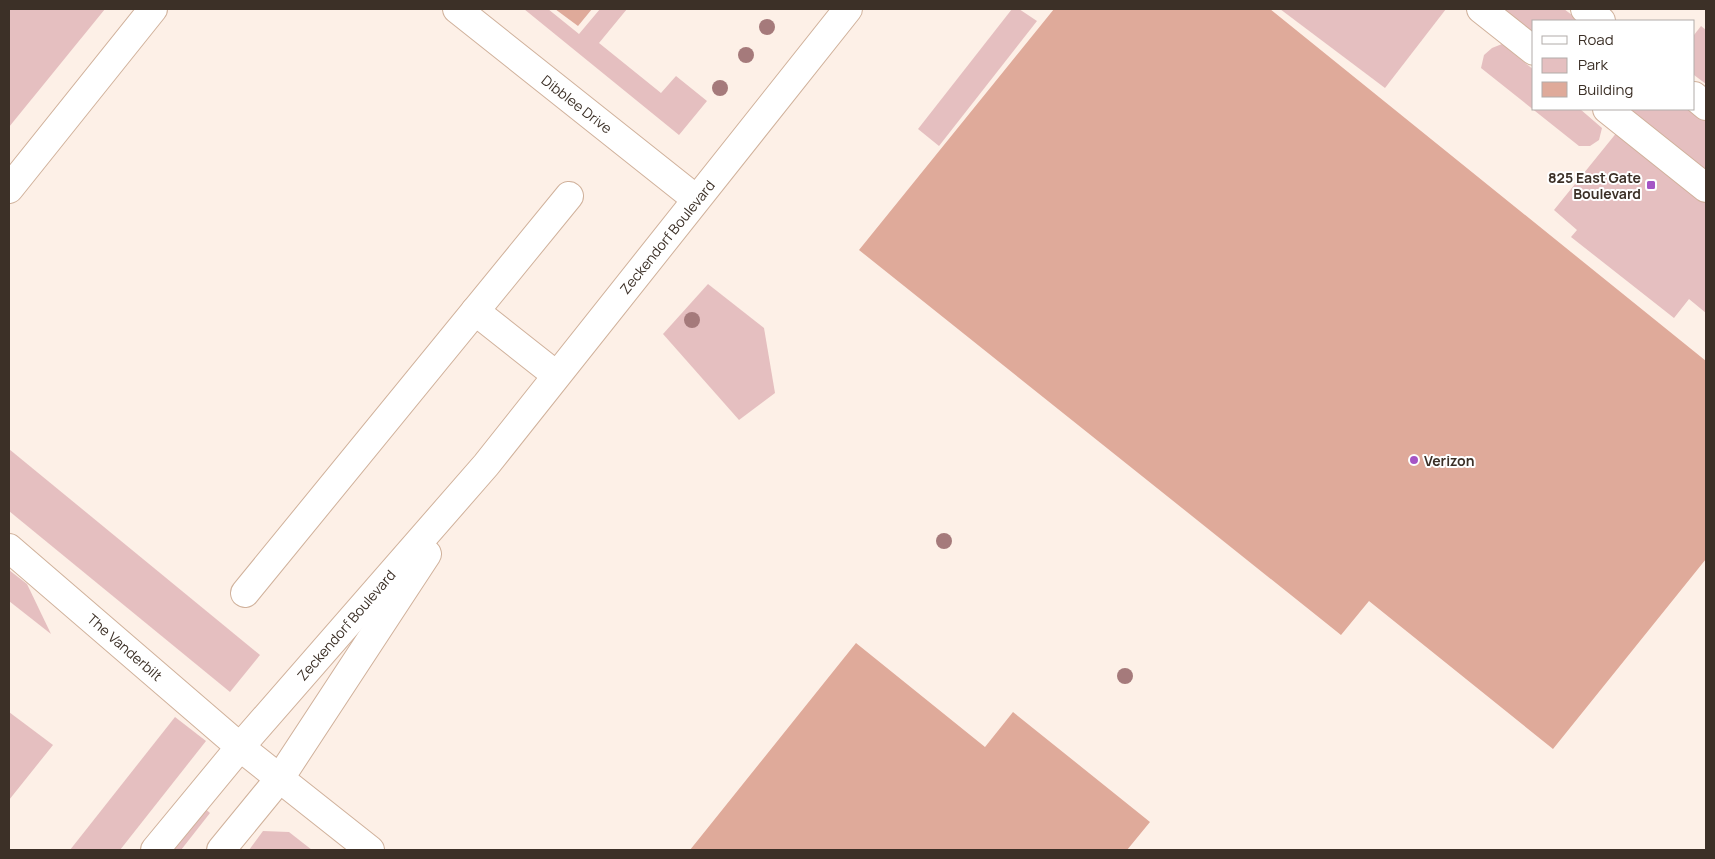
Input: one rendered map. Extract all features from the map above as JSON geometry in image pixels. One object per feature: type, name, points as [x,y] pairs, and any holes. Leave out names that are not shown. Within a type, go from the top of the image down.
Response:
[{"type":"main road","points":[[9,189],[153,9]]},
{"type":"main road","name":"Dibblee Drive","points":[[457,9],[696,199]]},
{"type":"main road","name":"Zeckendorf Boulevard","points":[[155,850],[240,747],[486,465],[848,9]]},
{"type":"main road","points":[[1481,9],[1532,49]]},
{"type":"main road","points":[[1585,9],[1599,20]]},
{"type":"main road","points":[[1695,97],[1706,106]]},
{"type":"main road","points":[[1608,110],[1706,188]]},
{"type":"main road","points":[[245,593],[569,196]]},
{"type":"main road","points":[[475,311],[556,375]]},
{"type":"main road","name":"Zeckendorf Boulevard","points":[[221,850],[280,778],[486,465]]},
{"type":"main road","name":"The Vanderbilt","points":[[9,548],[240,747]]},
{"type":"main road","points":[[240,747],[370,850]]},
{"type":"green space","points":[[9,9],[105,9],[9,127]]},
{"type":"green space","points":[[524,9],[548,9],[579,34],[600,9],[627,9],[599,43],[661,93],[676,76],[707,101],[679,135]]},
{"type":"green space","points":[[1012,9],[1019,9],[1037,21],[939,146],[918,129]]},
{"type":"green space","points":[[1280,9],[1446,9],[1385,88]]},
{"type":"green space","points":[[1503,9],[1564,9],[1579,20],[1532,20],[1532,32]]},
{"type":"green space","points":[[1701,26],[1706,30],[1706,84],[1695,76],[1695,34]]},
{"type":"green space","points":[[1502,44],[1532,68],[1532,109],[1481,68],[1484,55],[1492,48]]},
{"type":"green space","points":[[1534,110],[1581,110],[1602,128],[1599,140],[1590,146],[1579,146]]},
{"type":"green space","points":[[1629,110],[1692,110],[1706,121],[1706,171]]},
{"type":"green space","points":[[1622,126],[1706,193],[1706,313],[1689,299],[1674,318],[1571,237],[1577,230],[1554,210]]},
{"type":"green space","points":[[708,284],[764,328],[775,393],[739,420],[663,334]]},
{"type":"green space","points":[[9,449],[260,655],[230,692],[9,511]]},
{"type":"green space","points":[[9,570],[27,584],[51,634],[9,601]]},
{"type":"green space","points":[[9,712],[53,745],[9,800]]},
{"type":"green space","points":[[175,717],[206,741],[120,850],[70,850]]},
{"type":"green space","points":[[204,808],[210,813],[181,850],[170,850]]},
{"type":"green space","points":[[263,831],[289,832],[312,850],[249,850]]},
{"type":"building","points":[[555,9],[592,9],[578,26]]},
{"type":"building","name":"Verizon","points":[[1054,9],[1270,9],[1706,361],[1706,559],[1553,749],[1369,601],[1341,635],[859,250]]},
{"type":"building","points":[[856,643],[985,747],[1013,712],[1150,822],[1127,850],[690,850]]},
{"type":"place","name":"825 East Gate Boulevard","points":[[1651,185]]},
{"type":"place","name":"Verizon","points":[[1414,460]]}]
